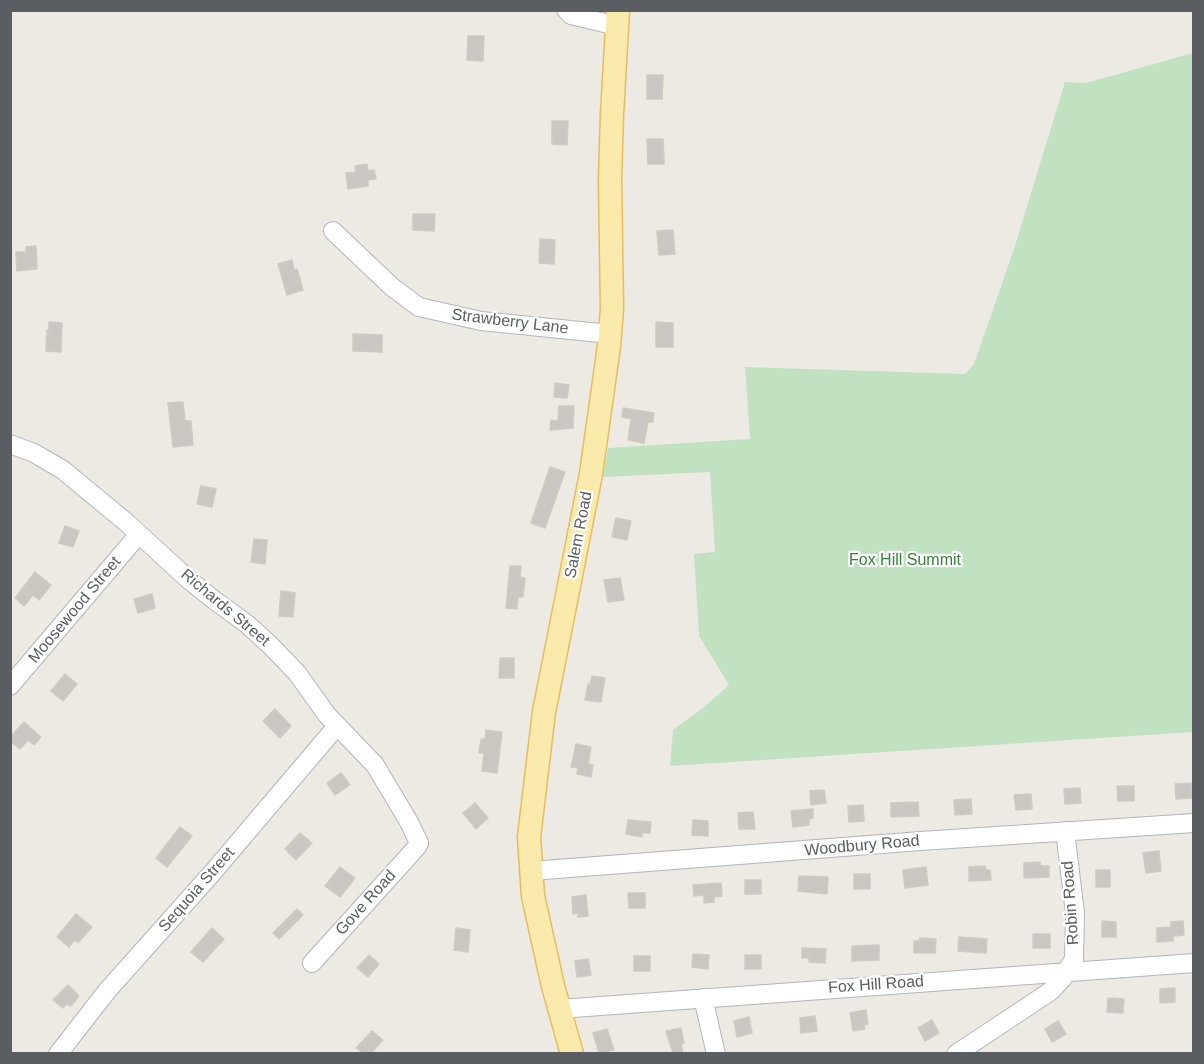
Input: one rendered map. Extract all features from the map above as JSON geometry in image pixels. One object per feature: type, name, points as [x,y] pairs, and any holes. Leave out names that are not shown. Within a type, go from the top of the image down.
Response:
[{"type":"main road","name":"Salem Road","points":[[572,1053],[559,1009],[533,896],[529,837],[544,712],[591,474],[610,334],[612,309],[610,179],[618,18]]},
{"type":"street","points":[[566,10],[571,15],[618,18]]},
{"type":"street","name":"Strawberry Lane","points":[[333,231],[392,287],[418,307],[481,321],[610,334]]},
{"type":"street","name":"Richards Street","points":[[10,444],[34,453],[63,470],[188,579],[247,624],[270,645],[297,673],[327,715],[375,765],[419,843]]},
{"type":"street","name":"Moosewood Street","points":[[10,686],[139,534]]},
{"type":"street","name":"Sequoia Street","points":[[58,1053],[107,991],[213,872],[337,726]]},
{"type":"street","name":"Woodbury Road","points":[[531,871],[1194,823]]},
{"type":"street","name":"Robin Road","points":[[1065,831],[1075,913],[1074,959],[1066,972]]},
{"type":"street","name":"Gove Road","points":[[312,963],[419,843]]},
{"type":"street","name":"Fox Hill Road","points":[[559,1009],[1194,963]]},
{"type":"street","points":[[956,1053],[1051,991],[1066,972]]},
{"type":"street","points":[[703,998],[716,1053]]},
{"type":"green space","name":"Fox Hill Summit","points":[[1193,53],[1193,732],[670,766],[673,730],[729,685],[699,636],[694,554],[715,552],[710,472],[603,477],[608,448],[750,439],[745,367],[965,374],[974,364],[1014,249],[1065,82],[1086,83]]},
{"type":"building","points":[[468,36],[484,36],[483,61],[467,60]]},
{"type":"building","points":[[647,75],[663,75],[662,99],[647,99]]},
{"type":"building","points":[[552,121],[568,121],[567,145],[552,144]]},
{"type":"building","points":[[647,139],[663,139],[664,164],[648,164]]},
{"type":"building","points":[[367,164],[368,171],[374,170],[376,179],[368,180],[368,186],[348,189],[346,173],[356,172],[355,166]]},
{"type":"building","points":[[413,214],[435,214],[434,231],[413,230]]},
{"type":"building","points":[[673,230],[675,254],[659,255],[657,231]]},
{"type":"building","points":[[540,239],[555,240],[554,264],[539,263]]},
{"type":"building","points":[[36,246],[37,269],[17,271],[16,252],[26,252],[26,247]]},
{"type":"building","points":[[292,260],[303,290],[287,295],[278,264]]},
{"type":"building","points":[[49,322],[62,323],[61,352],[46,351]]},
{"type":"building","points":[[656,322],[673,323],[673,347],[656,347]]},
{"type":"building","points":[[353,334],[382,335],[382,352],[353,351]]},
{"type":"building","points":[[555,383],[569,385],[567,398],[554,397]]},
{"type":"building","points":[[183,402],[185,421],[191,421],[193,445],[173,447],[168,403]]},
{"type":"building","points":[[559,406],[574,406],[573,428],[550,430],[551,420],[558,421]]},
{"type":"building","points":[[623,408],[654,413],[653,422],[648,422],[644,443],[628,440],[631,419],[622,417]]},
{"type":"building","points":[[550,467],[565,472],[545,528],[531,523]]},
{"type":"building","points":[[201,486],[216,489],[212,507],[197,504]]},
{"type":"building","points":[[616,518],[631,521],[627,540],[612,537]]},
{"type":"building","points":[[65,526],[79,531],[73,547],[59,543]]},
{"type":"building","points":[[254,539],[267,540],[265,564],[251,562]]},
{"type":"building","points":[[510,566],[521,566],[520,577],[525,578],[523,597],[518,597],[517,609],[506,608]]},
{"type":"building","points":[[35,572],[51,585],[39,600],[33,595],[24,606],[15,598]]},
{"type":"building","points":[[620,578],[624,600],[608,602],[604,580]]},
{"type":"building","points":[[281,591],[295,593],[293,617],[279,616]]},
{"type":"building","points":[[152,594],[155,608],[138,613],[134,599]]},
{"type":"building","points":[[500,658],[514,658],[514,678],[499,678]]},
{"type":"building","points":[[65,674],[77,684],[63,701],[51,691]]},
{"type":"building","points":[[592,676],[605,678],[601,702],[585,700]]},
{"type":"building","points":[[275,709],[291,726],[280,738],[263,721]]},
{"type":"building","points":[[24,722],[41,737],[34,745],[28,740],[20,749],[10,741],[10,737]]},
{"type":"building","points":[[486,730],[502,732],[497,773],[482,771],[484,753],[479,753],[481,739],[485,739]]},
{"type":"building","points":[[576,744],[591,747],[588,764],[593,765],[591,777],[577,774],[578,768],[571,767]]},
{"type":"building","points":[[341,773],[350,785],[335,795],[327,783]]},
{"type":"building","points":[[1191,783],[1192,798],[1176,799],[1175,784]]},
{"type":"building","points":[[1117,786],[1134,786],[1134,801],[1118,801]]},
{"type":"building","points":[[1080,788],[1081,803],[1065,804],[1064,789]]},
{"type":"building","points":[[824,790],[826,803],[811,805],[810,791]]},
{"type":"building","points":[[1031,794],[1032,809],[1016,810],[1014,795]]},
{"type":"building","points":[[971,799],[972,814],[955,815],[954,800]]},
{"type":"building","points":[[918,802],[919,816],[891,817],[891,803]]},
{"type":"building","points":[[475,803],[488,818],[476,829],[463,813]]},
{"type":"building","points":[[863,805],[864,821],[849,822],[848,806]]},
{"type":"building","points":[[813,809],[813,818],[809,819],[809,825],[793,827],[791,811]]},
{"type":"building","points":[[753,812],[755,829],[739,829],[738,813]]},
{"type":"building","points":[[628,820],[651,822],[650,833],[642,833],[642,837],[626,834]]},
{"type":"building","points":[[693,820],[708,821],[708,836],[692,835]]},
{"type":"building","points":[[180,827],[192,836],[167,867],[156,858]]},
{"type":"building","points":[[300,833],[312,843],[296,860],[285,849]]},
{"type":"building","points":[[1159,851],[1161,871],[1146,873],[1143,853]]},
{"type":"building","points":[[1040,862],[1040,866],[1049,866],[1049,877],[1024,878],[1024,863]]},
{"type":"building","points":[[985,866],[986,870],[990,870],[991,880],[969,881],[969,867]]},
{"type":"building","points":[[340,867],[355,878],[340,897],[325,886]]},
{"type":"building","points":[[926,867],[928,885],[905,888],[903,870]]},
{"type":"building","points":[[1096,870],[1110,870],[1110,887],[1096,887]]},
{"type":"building","points":[[854,874],[870,874],[870,889],[854,889]]},
{"type":"building","points":[[799,876],[828,877],[827,894],[798,891]]},
{"type":"building","points":[[745,880],[761,880],[761,894],[745,894]]},
{"type":"building","points":[[721,883],[722,896],[714,897],[714,902],[704,903],[704,895],[694,896],[693,885]]},
{"type":"building","points":[[628,893],[645,893],[645,908],[629,908]]},
{"type":"building","points":[[586,895],[588,916],[578,917],[578,913],[573,914],[572,897]]},
{"type":"building","points":[[297,909],[303,915],[279,939],[273,933]]},
{"type":"building","points":[[76,914],[92,927],[78,943],[75,940],[69,947],[57,937]]},
{"type":"building","points":[[1102,921],[1116,922],[1116,937],[1102,937]]},
{"type":"building","points":[[1183,921],[1184,935],[1173,936],[1173,941],[1157,942],[1157,928],[1171,927],[1171,922]]},
{"type":"building","points":[[212,928],[224,939],[203,962],[191,952]]},
{"type":"building","points":[[456,928],[470,930],[468,952],[454,950]]},
{"type":"building","points":[[1033,934],[1050,934],[1050,948],[1033,948]]},
{"type":"building","points":[[959,937],[987,939],[986,953],[958,951]]},
{"type":"building","points":[[920,938],[936,939],[935,953],[914,953],[914,941],[919,941]]},
{"type":"building","points":[[879,945],[879,960],[852,961],[852,946]]},
{"type":"building","points":[[802,948],[826,949],[825,963],[809,962],[809,958],[802,958]]},
{"type":"building","points":[[693,954],[709,955],[708,969],[692,967]]},
{"type":"building","points":[[369,955],[379,964],[368,977],[357,968]]},
{"type":"building","points":[[745,955],[761,955],[761,969],[745,969]]},
{"type":"building","points":[[634,956],[650,956],[650,971],[634,971]]},
{"type":"building","points":[[588,959],[591,975],[577,977],[575,961]]},
{"type":"building","points":[[68,985],[79,996],[71,1006],[67,1004],[63,1008],[53,1000]]},
{"type":"building","points":[[1175,988],[1175,1002],[1160,1003],[1160,989]]},
{"type":"building","points":[[1108,998],[1124,999],[1123,1013],[1107,1012]]},
{"type":"building","points":[[866,1010],[868,1024],[864,1025],[865,1029],[853,1031],[850,1013]]},
{"type":"building","points":[[815,1016],[817,1031],[801,1033],[800,1018]]},
{"type":"building","points":[[749,1017],[752,1033],[737,1037],[734,1021]]},
{"type":"building","points":[[932,1020],[939,1033],[925,1041],[918,1028]]},
{"type":"building","points":[[1058,1021],[1066,1034],[1052,1042],[1045,1029]]},
{"type":"building","points":[[681,1028],[683,1053],[673,1053],[666,1031]]},
{"type":"building","points":[[607,1029],[614,1050],[599,1053],[593,1033]]},
{"type":"building","points":[[372,1031],[383,1040],[371,1053],[363,1053],[356,1048]]}]
